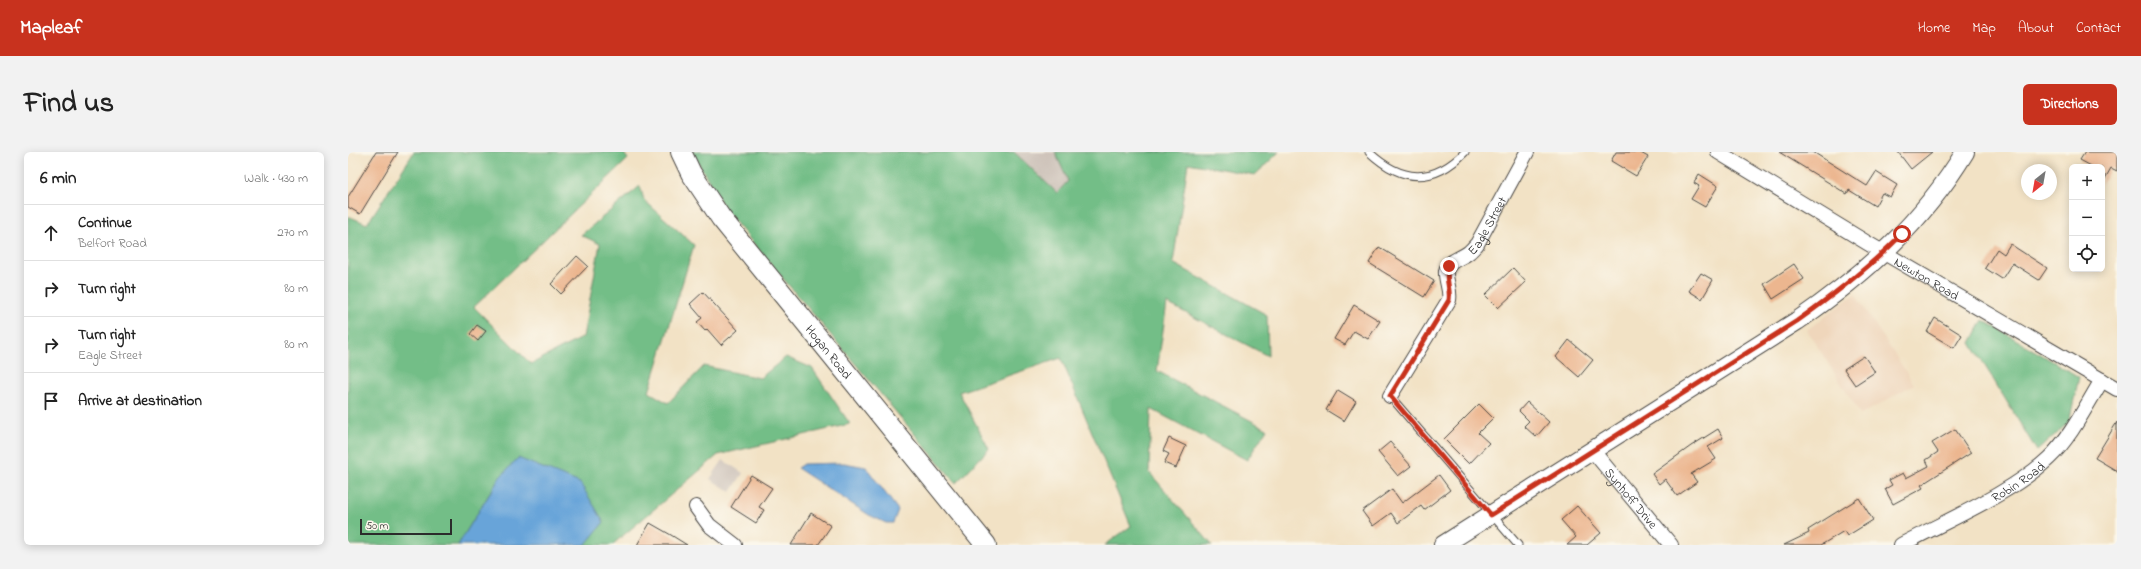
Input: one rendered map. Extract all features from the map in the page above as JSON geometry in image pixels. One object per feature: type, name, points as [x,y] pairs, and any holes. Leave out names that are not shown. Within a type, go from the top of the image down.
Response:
[{"type":"main road","name":"Hogan Road","points":[[681,152],[691,173],[721,218],[986,545]]},
{"type":"street","name":"Eagle Street","points":[[1390,396],[1449,300],[1450,294],[1446,272],[1449,266],[1453,260],[1469,253],[1477,244],[1527,152]]},
{"type":"street","name":"Newton Road","points":[[1718,152],[1884,252],[2117,389]]},
{"type":"street","points":[[1443,545],[1797,321],[1837,293],[1884,252],[1922,211],[1965,152]]},
{"type":"street","name":"Robin Road","points":[[1901,545],[2006,489],[2028,475],[2050,458],[2068,434],[2102,380]]},
{"type":"street","name":"Synhoff Drive","points":[[1592,450],[1671,545]]},
{"type":"street","points":[[696,507],[709,525],[735,545]]},
{"type":"lane","points":[[1369,152],[1379,162],[1398,172],[1411,175],[1428,175],[1443,171],[1465,152]]},
{"type":"lane","points":[[1390,396],[1518,545]]},
{"type":"shaded area","points":[[1014,152],[1055,152],[1068,181],[1057,193]]},
{"type":"shaded area","points":[[1855,294],[1914,384],[1861,415],[1807,330]]},
{"type":"shaded area","points":[[723,460],[743,473],[731,492],[710,479]]},
{"type":"green space","points":[[414,152],[623,152],[628,159],[474,307],[531,364],[583,337],[600,244],[581,235],[640,186],[644,200],[694,245],[649,392],[668,403],[704,366],[760,378],[786,357],[812,368],[850,424],[718,455],[612,545],[585,545],[586,542],[500,477],[458,545],[348,545],[348,216],[367,224]]},
{"type":"green space","points":[[692,152],[1014,152],[1057,193],[1068,181],[1055,152],[1279,152],[1255,175],[1188,163],[1173,263],[1267,315],[1268,356],[1167,303],[1157,371],[1267,429],[1247,460],[1151,409],[1149,472],[1212,545],[1105,545],[1131,526],[1061,358],[959,392],[989,449],[956,483],[726,211]]},
{"type":"green space","points":[[1983,320],[2079,377],[2069,422],[2037,451],[1971,343]]},
{"type":"water","points":[[518,458],[580,483],[604,522],[585,545],[458,545],[500,477]]},
{"type":"water","points":[[844,463],[866,467],[898,510],[893,523],[886,523],[869,515],[797,468],[803,464]]},
{"type":"building","points":[[376,152],[398,152],[360,214],[348,207],[348,197]]},
{"type":"building","points":[[1616,152],[1639,152],[1648,157],[1636,176],[1611,161]]},
{"type":"building","points":[[1779,152],[1813,152],[1867,186],[1876,172],[1897,185],[1890,197],[1882,193],[1875,206],[1849,190],[1847,194]]},
{"type":"building","points":[[1898,152],[1932,152],[1911,169]]},
{"type":"building","points":[[2085,152],[2117,152],[2117,171],[2111,168],[2105,179],[2105,164],[2087,164],[2080,160]]},
{"type":"building","points":[[1699,174],[1718,186],[1705,207],[1691,199],[1699,186],[1694,183]]},
{"type":"building","points":[[2010,244],[2047,268],[2039,280],[2012,263],[2002,279],[1985,268],[1997,249],[2004,254]]},
{"type":"building","points":[[1379,247],[1434,281],[1424,297],[1369,263]]},
{"type":"building","points":[[577,256],[588,266],[561,294],[551,284]]},
{"type":"building","points":[[1794,264],[1804,279],[1773,299],[1764,284]]},
{"type":"building","points":[[1513,268],[1526,282],[1498,308],[1485,295]]},
{"type":"building","points":[[1701,273],[1713,280],[1702,299],[1689,291]]},
{"type":"building","points":[[703,292],[738,330],[721,345],[707,329],[705,331],[697,322],[702,318],[690,304]]},
{"type":"building","points":[[1354,305],[1380,321],[1368,339],[1354,331],[1345,345],[1334,339]]},
{"type":"building","points":[[1935,318],[1962,335],[1954,348],[1927,332]]},
{"type":"building","points":[[477,325],[486,331],[478,341],[470,334]]},
{"type":"building","points":[[1569,340],[1593,360],[1579,377],[1556,357]]},
{"type":"building","points":[[1864,356],[1875,372],[1855,385],[1844,369]]},
{"type":"building","points":[[1338,390],[1356,401],[1344,421],[1326,410]]},
{"type":"building","points":[[1527,402],[1549,422],[1536,437],[1524,426],[1529,421],[1519,411]]},
{"type":"building","points":[[1479,404],[1493,418],[1478,433],[1489,443],[1469,464],[1444,439]]},
{"type":"building","points":[[2117,422],[2117,471],[2095,458]]},
{"type":"building","points":[[1718,429],[1723,438],[1708,447],[1716,459],[1691,474],[1697,482],[1677,496],[1665,479],[1659,484],[1652,474]]},
{"type":"building","points":[[1955,429],[1971,453],[1921,485],[1923,488],[1893,504],[1885,489],[1892,485],[1889,480],[1903,473],[1906,478],[1929,466],[1926,460],[1938,452],[1932,443]]},
{"type":"building","points":[[1169,438],[1186,446],[1176,468],[1164,463],[1169,454],[1163,451]]},
{"type":"building","points":[[1390,442],[1411,466],[1398,476],[1378,452]]},
{"type":"building","points":[[751,475],[772,488],[759,507],[764,510],[756,523],[731,507]]},
{"type":"building","points":[[1439,475],[1450,490],[1424,510],[1421,506],[1398,523],[1391,513],[1373,526],[1362,511],[1392,489],[1402,503]]},
{"type":"building","points":[[1859,498],[1873,520],[1847,536],[1844,531],[1821,545],[1784,545],[1809,533],[1808,530]]},
{"type":"building","points":[[1577,506],[1601,533],[1587,545],[1567,545],[1576,537],[1561,520]]},
{"type":"building","points":[[811,513],[831,526],[818,545],[791,545]]},
{"type":"building","points":[[650,523],[671,535],[687,545],[637,545]]},
{"type":"route","points":[[1449,266],[1446,272],[1450,294],[1449,300],[1428,337],[1390,396],[1491,515],[1797,321],[1837,293],[1867,269],[1902,234]]}]
